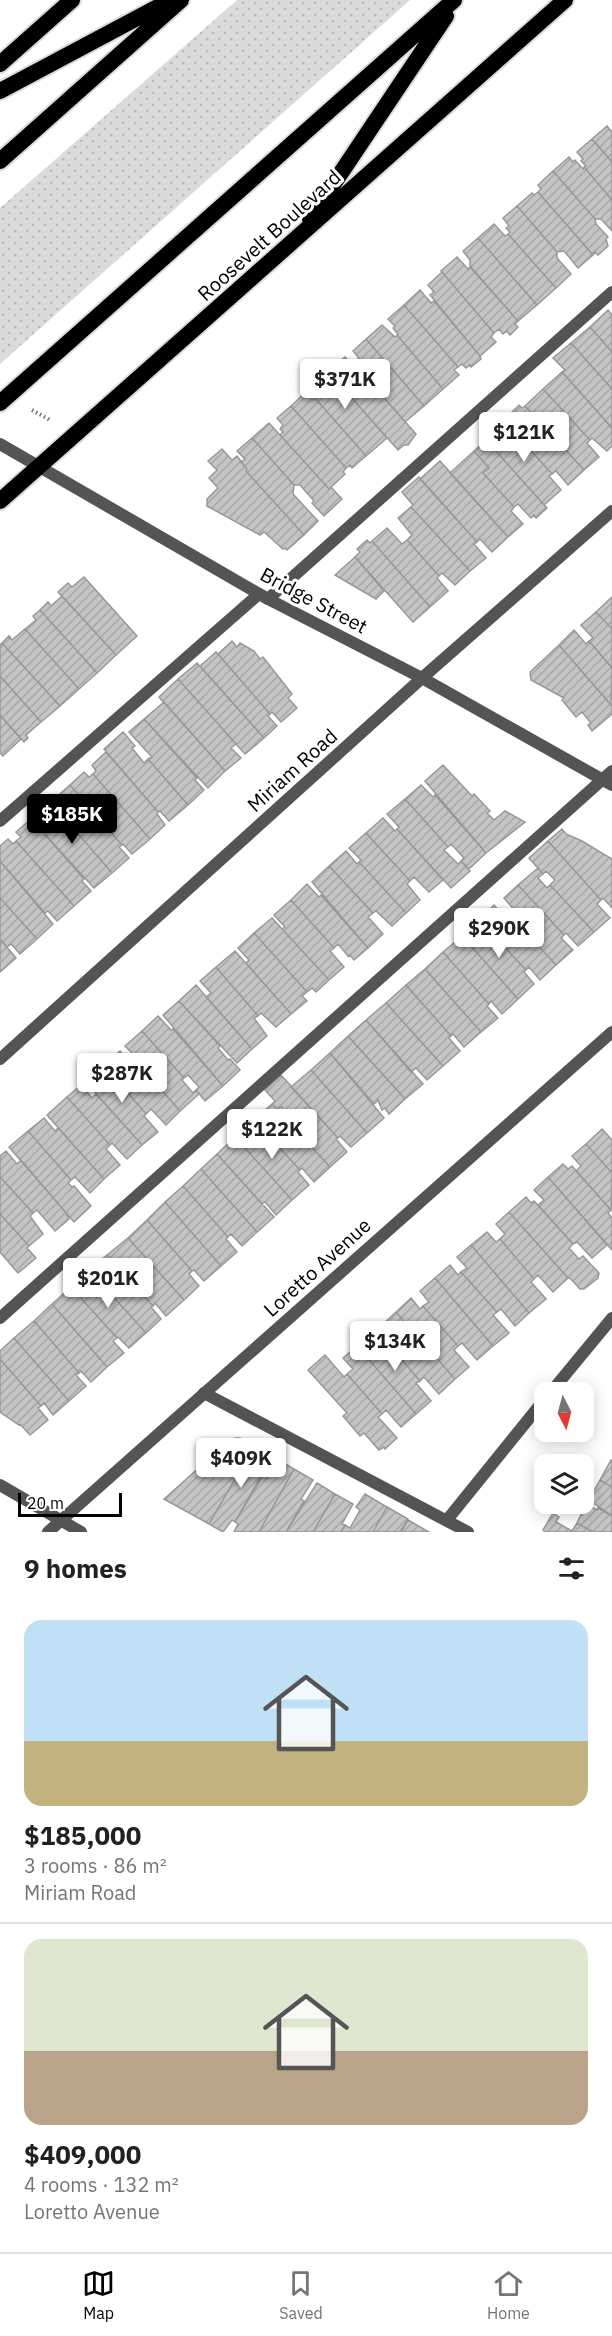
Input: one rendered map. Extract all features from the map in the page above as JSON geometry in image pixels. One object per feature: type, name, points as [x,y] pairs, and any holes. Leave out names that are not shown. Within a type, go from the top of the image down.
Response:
[{"type":"highway","points":[[0,64],[72,0]]},
{"type":"highway","points":[[0,91],[172,0]]},
{"type":"highway","points":[[0,161],[181,0]]},
{"type":"highway","points":[[296,239],[455,0]]},
{"type":"highway","points":[[0,403],[455,0]]},
{"type":"highway","name":"Roosevelt Boulevard","points":[[0,501],[566,0]]},
{"type":"street","points":[[0,821],[612,292]]},
{"type":"street","name":"Bridge Street","points":[[0,444],[263,596],[422,678],[609,779]]},
{"type":"street","name":"Miriam Road","points":[[0,1059],[422,678],[612,512]]},
{"type":"street","points":[[0,1318],[609,779]]},
{"type":"street","name":"Loretto Avenue","points":[[48,1532],[612,1032]]},
{"type":"street","points":[[559,1382],[612,1318]]},
{"type":"street","points":[[204,1394],[468,1532]]},
{"type":"street","points":[[447,1520],[534,1412]]},
{"type":"street","points":[[0,1485],[81,1532]]},
{"type":"path","points":[[32,410],[50,420]]},
{"type":"shaded area","points":[[237,0],[410,0],[0,364],[0,208]]},
{"type":"building","points":[[607,126],[612,132],[612,162],[592,139]]},
{"type":"building","points":[[592,139],[612,162],[612,200],[584,167],[586,166],[581,161],[583,159],[577,152]]},
{"type":"building","points":[[569,157],[583,169],[584,167],[612,200],[612,231],[601,219],[595,219],[553,171]]},
{"type":"building","points":[[553,171],[608,237],[606,239],[608,246],[598,255],[595,252],[593,255],[538,192],[541,189],[538,185]]},
{"type":"building","points":[[538,192],[593,255],[578,268],[564,251],[557,252],[517,206],[532,193],[534,195]]},
{"type":"building","points":[[517,206],[557,252],[557,258],[571,274],[556,288],[508,234],[510,232],[506,228],[509,226],[503,218]]},
{"type":"building","points":[[494,224],[505,236],[508,234],[556,288],[537,305],[478,238]]},
{"type":"building","points":[[478,238],[537,305],[518,321],[470,266],[470,260],[463,251]]},
{"type":"building","points":[[457,257],[468,269],[470,267],[518,321],[515,324],[518,327],[510,335],[507,331],[503,334],[499,329],[494,333],[441,271]]},
{"type":"building","points":[[442,272],[494,333],[491,337],[496,342],[480,356],[430,295],[434,292],[428,285]]},
{"type":"building","points":[[420,290],[431,303],[434,301],[480,356],[481,359],[471,367],[470,365],[466,368],[462,364],[458,367],[404,305]]},
{"type":"building","points":[[404,305],[458,367],[454,370],[459,375],[443,389],[397,335],[393,328],[395,326],[388,319]]},
{"type":"building","points":[[608,310],[612,315],[612,352],[590,327]]},
{"type":"building","points":[[382,325],[395,337],[397,335],[443,389],[424,406],[366,339]]},
{"type":"building","points":[[590,327],[612,352],[612,389],[571,343]]},
{"type":"building","points":[[366,339],[424,406],[405,422],[359,369],[361,368],[355,361],[359,358],[353,351]]},
{"type":"building","points":[[571,343],[612,389],[612,428],[562,372],[565,370],[553,358]]},
{"type":"building","points":[[345,357],[357,371],[359,369],[416,434],[408,445],[398,450],[328,371]]},
{"type":"building","points":[[319,361],[387,438],[366,456],[315,398],[320,394],[306,373]]},
{"type":"building","points":[[562,372],[612,428],[612,446],[607,451],[592,438],[590,440],[543,389]]},
{"type":"building","points":[[543,389],[590,440],[587,443],[599,457],[584,470],[525,406]]},
{"type":"building","points":[[306,392],[313,400],[315,398],[366,456],[352,468],[350,465],[346,468],[291,406]]},
{"type":"building","points":[[519,405],[522,408],[525,406],[584,470],[568,485],[556,471],[552,474],[506,423],[514,415],[512,412]]},
{"type":"building","points":[[291,406],[346,468],[343,472],[345,474],[329,489],[280,435],[283,432],[280,429],[283,425],[277,418]]},
{"type":"building","points":[[269,423],[329,489],[331,487],[342,499],[324,516],[300,485],[294,485],[252,438]]},
{"type":"building","points":[[506,423],[552,474],[549,476],[561,490],[544,505],[486,440]]},
{"type":"building","points":[[252,438],[294,485],[293,494],[318,521],[304,535],[246,471],[247,469],[241,462],[245,459],[237,451]]},
{"type":"building","points":[[486,440],[547,508],[536,518],[534,515],[531,518],[518,504],[514,507],[483,473],[489,468],[474,451]]},
{"type":"building","points":[[222,449],[232,460],[237,456],[247,469],[246,471],[304,535],[287,550],[264,532],[260,535],[207,506],[207,499],[218,488],[209,478],[217,470],[208,461]]},
{"type":"building","points":[[474,451],[489,468],[483,473],[514,507],[511,511],[523,524],[508,537],[450,473]]},
{"type":"building","points":[[440,461],[508,537],[492,552],[480,539],[477,542],[420,479]]},
{"type":"building","points":[[419,477],[477,542],[474,544],[486,558],[470,571],[411,507],[413,505],[402,492]]},
{"type":"building","points":[[411,507],[470,571],[455,585],[442,573],[439,576],[407,540],[412,535],[398,518]]},
{"type":"building","points":[[387,528],[402,544],[407,540],[439,576],[437,578],[448,591],[430,607],[372,541]]},
{"type":"building","points":[[367,540],[370,543],[372,541],[430,607],[413,622],[355,557],[360,552],[357,549]]},
{"type":"building","points":[[355,557],[384,591],[376,599],[335,575]]},
{"type":"building","points":[[84,577],[137,636],[116,655],[58,592],[68,583],[72,587]]},
{"type":"building","points":[[62,596],[116,655],[97,673],[40,610],[48,602],[51,606]]},
{"type":"building","points":[[612,597],[612,629],[596,612]]},
{"type":"building","points":[[40,610],[97,673],[79,689],[25,629],[36,620],[33,616]]},
{"type":"building","points":[[596,612],[612,629],[612,668],[589,641],[593,638],[581,625]]},
{"type":"building","points":[[25,629],[79,689],[60,706],[2,643],[9,636],[12,640]]},
{"type":"building","points":[[574,630],[586,644],[589,641],[612,668],[611,705],[559,645]]},
{"type":"building","points":[[232,641],[237,647],[240,643],[254,651],[260,659],[263,657],[292,694],[288,698],[297,708],[281,722],[272,712],[270,714],[218,654]]},
{"type":"building","points":[[2,643],[60,706],[41,722],[0,676],[0,645]]},
{"type":"building","points":[[559,645],[612,706],[612,714],[592,731],[588,725],[591,723],[582,712],[576,717],[562,700],[564,698],[531,680],[530,672]]},
{"type":"building","points":[[216,652],[270,714],[268,716],[277,726],[264,738],[200,666]]},
{"type":"building","points":[[197,663],[264,738],[245,754],[178,679]]},
{"type":"building","points":[[0,676],[41,722],[26,735],[28,738],[24,742],[0,715]]},
{"type":"building","points":[[178,679],[236,744],[231,748],[241,758],[225,771],[159,697]]},
{"type":"building","points":[[164,702],[225,771],[208,788],[144,719]]},
{"type":"building","points":[[0,715],[21,739],[3,756],[0,753]]},
{"type":"building","points":[[144,719],[197,778],[195,780],[204,790],[188,805],[148,759],[152,757],[129,732]]},
{"type":"building","points":[[123,732],[135,746],[132,748],[144,763],[148,759],[188,805],[169,821],[160,811],[158,812],[104,749]]},
{"type":"building","points":[[106,752],[158,812],[157,814],[165,825],[150,839],[93,774],[96,771],[92,765]]},
{"type":"building","points":[[443,765],[472,796],[474,794],[490,811],[487,813],[494,820],[505,811],[525,822],[486,853],[425,781]]},
{"type":"building","points":[[84,772],[89,777],[93,774],[150,839],[132,854],[70,785]]},
{"type":"building","points":[[70,785],[122,845],[119,847],[129,858],[112,873],[54,806],[57,803],[54,799]]},
{"type":"building","points":[[421,785],[433,797],[435,795],[486,853],[469,869],[461,861],[464,858],[451,844],[448,847],[405,799]]},
{"type":"building","points":[[405,799],[448,847],[444,850],[458,864],[461,861],[470,871],[451,888],[397,829],[399,827],[387,814]]},
{"type":"building","points":[[46,806],[50,810],[54,806],[112,873],[94,888],[31,819]]},
{"type":"building","points":[[383,818],[395,831],[397,829],[443,880],[429,892],[414,877],[410,881],[366,833]]},
{"type":"building","points":[[31,819],[84,879],[82,881],[91,891],[74,906],[16,841],[21,837],[16,832]]},
{"type":"building","points":[[562,829],[566,834],[612,859],[612,908],[603,898],[601,900],[548,841]]},
{"type":"building","points":[[366,833],[410,881],[407,884],[420,900],[406,913],[349,848]]},
{"type":"building","points":[[8,839],[13,844],[16,841],[74,906],[57,921],[48,911],[45,913],[0,861],[0,846]]},
{"type":"building","points":[[548,841],[601,900],[597,904],[610,918],[594,932],[550,885],[555,880],[546,871],[543,874],[529,858]]},
{"type":"building","points":[[346,851],[406,913],[392,926],[376,911],[373,913],[329,866]]},
{"type":"building","points":[[0,861],[53,924],[37,939],[0,898]]},
{"type":"building","points":[[329,866],[373,913],[368,917],[383,934],[368,948],[312,882]]},
{"type":"building","points":[[538,868],[543,874],[538,878],[547,888],[550,885],[594,932],[578,946],[566,933],[564,935],[518,885]]},
{"type":"building","points":[[307,884],[319,897],[321,895],[368,948],[354,960],[338,944],[334,948],[291,900]]},
{"type":"building","points":[[518,885],[564,935],[561,938],[573,950],[556,965],[512,917],[517,913],[504,898]]},
{"type":"building","points":[[0,898],[37,939],[20,954],[11,944],[7,947],[0,939]]},
{"type":"building","points":[[291,900],[334,948],[330,951],[344,967],[329,980],[282,929],[285,927],[274,915]]},
{"type":"building","points":[[494,905],[508,921],[512,917],[556,965],[540,980],[529,967],[526,970],[479,920]]},
{"type":"building","points":[[272,918],[329,980],[316,992],[312,988],[307,992],[254,933]]},
{"type":"building","points":[[479,920],[526,970],[524,972],[534,984],[518,999],[462,936]]},
{"type":"building","points":[[254,933],[307,992],[302,996],[307,1001],[291,1014],[246,963],[249,960],[238,948]]},
{"type":"building","points":[[462,936],[518,999],[502,1014],[491,1001],[489,1004],[443,952]]},
{"type":"building","points":[[0,939],[16,958],[0,972]]},
{"type":"building","points":[[235,951],[291,1014],[276,1027],[261,1013],[258,1016],[216,967]]},
{"type":"building","points":[[443,952],[489,1004],[487,1006],[498,1018],[481,1032],[425,969]]},
{"type":"building","points":[[216,967],[258,1016],[254,1018],[267,1036],[252,1049],[206,997],[211,993],[200,981]]},
{"type":"building","points":[[425,969],[481,1032],[464,1047],[453,1034],[451,1036],[406,985]]},
{"type":"building","points":[[196,985],[252,1049],[237,1063],[179,1001]]},
{"type":"building","points":[[406,985],[451,1036],[449,1038],[460,1051],[443,1066],[386,1003]]},
{"type":"building","points":[[179,1001],[220,1046],[218,1048],[228,1060],[230,1059],[240,1070],[223,1086],[163,1015]]},
{"type":"building","points":[[386,1003],[443,1066],[427,1080],[416,1068],[411,1072],[366,1020]]},
{"type":"building","points":[[158,1016],[171,1030],[173,1029],[223,1086],[205,1101],[196,1090],[199,1087],[188,1075],[184,1078],[142,1031]]},
{"type":"building","points":[[366,1020],[423,1084],[405,1099],[348,1036]]},
{"type":"building","points":[[142,1031],[184,1078],[182,1080],[193,1093],[196,1090],[199,1094],[180,1111],[125,1046]]},
{"type":"building","points":[[348,1036],[405,1099],[389,1114],[385,1108],[382,1110],[378,1100],[374,1104],[330,1053]]},
{"type":"building","points":[[120,1051],[131,1064],[135,1060],[180,1111],[166,1125],[151,1109],[146,1114],[104,1065]]},
{"type":"building","points":[[330,1053],[384,1118],[367,1133],[311,1070]]},
{"type":"building","points":[[104,1065],[146,1114],[144,1116],[158,1132],[142,1145],[85,1081]]},
{"type":"building","points":[[311,1070],[367,1133],[351,1147],[340,1136],[338,1138],[291,1087]]},
{"type":"building","points":[[281,1075],[338,1138],[336,1139],[347,1152],[330,1167],[286,1119],[289,1116],[281,1107],[277,1109],[272,1104],[275,1101],[265,1090]]},
{"type":"building","points":[[81,1085],[92,1098],[96,1094],[142,1145],[127,1159],[112,1143],[110,1145],[67,1097]]},
{"type":"building","points":[[67,1097],[110,1145],[106,1149],[120,1165],[104,1179],[47,1115]]},
{"type":"building","points":[[272,1104],[277,1109],[274,1113],[282,1122],[286,1119],[330,1167],[314,1182],[254,1120]]},
{"type":"building","points":[[44,1118],[55,1131],[58,1128],[104,1179],[90,1193],[75,1177],[71,1180],[28,1131]]},
{"type":"building","points":[[254,1120],[300,1170],[298,1172],[309,1185],[292,1200],[235,1137]]},
{"type":"building","points":[[602,1129],[612,1140],[612,1173],[586,1144]]},
{"type":"building","points":[[28,1131],[71,1180],[68,1183],[74,1186],[91,1206],[74,1222],[9,1147]]},
{"type":"building","points":[[235,1137],[292,1200],[276,1215],[265,1202],[262,1204],[217,1154]]},
{"type":"building","points":[[586,1144],[612,1173],[611,1210],[576,1171],[581,1166],[572,1156]]},
{"type":"building","points":[[6,1151],[17,1164],[21,1160],[66,1213],[69,1219],[55,1231],[37,1210],[33,1213],[0,1177],[0,1156]]},
{"type":"building","points":[[217,1154],[274,1217],[257,1232],[201,1169]]},
{"type":"building","points":[[563,1164],[568,1169],[572,1166],[611,1210],[608,1213],[612,1218],[612,1250],[548,1177]]},
{"type":"building","points":[[201,1169],[257,1232],[242,1246],[231,1234],[228,1237],[183,1186]]},
{"type":"building","points":[[0,1177],[33,1213],[30,1216],[43,1234],[29,1246],[0,1214]]},
{"type":"building","points":[[548,1177],[607,1245],[592,1258],[577,1242],[573,1244],[538,1205],[544,1200],[534,1190]]},
{"type":"building","points":[[183,1186],[228,1237],[226,1239],[237,1252],[221,1266],[165,1202]]},
{"type":"building","points":[[526,1197],[531,1203],[534,1201],[573,1244],[569,1248],[579,1259],[583,1256],[599,1273],[598,1278],[584,1289],[580,1289],[568,1278],[509,1212]]},
{"type":"building","points":[[165,1202],[221,1266],[204,1281],[194,1270],[192,1271],[147,1220]]},
{"type":"building","points":[[509,1212],[568,1278],[553,1292],[538,1275],[534,1279],[500,1239],[505,1234],[496,1224]]},
{"type":"building","points":[[0,1214],[29,1246],[27,1248],[36,1258],[18,1273],[0,1252]]},
{"type":"building","points":[[147,1220],[192,1271],[189,1274],[199,1286],[184,1300],[128,1238]]},
{"type":"building","points":[[487,1232],[496,1242],[500,1239],[534,1279],[531,1282],[546,1299],[529,1313],[471,1245]]},
{"type":"building","points":[[128,1238],[184,1300],[166,1316],[155,1303],[153,1306],[107,1255]]},
{"type":"building","points":[[471,1245],[529,1313],[515,1326],[501,1309],[497,1312],[461,1272],[467,1268],[457,1257]]},
{"type":"building","points":[[107,1255],[153,1306],[151,1307],[161,1319],[146,1333],[89,1270]]},
{"type":"building","points":[[450,1265],[458,1275],[461,1272],[497,1312],[493,1315],[509,1333],[493,1346],[435,1278]]},
{"type":"building","points":[[89,1270],[146,1333],[129,1348],[117,1338],[71,1287]]},
{"type":"building","points":[[435,1278],[493,1346],[477,1360],[462,1343],[458,1346],[423,1306],[429,1302],[420,1291]]},
{"type":"building","points":[[71,1287],[117,1338],[113,1341],[124,1353],[107,1367],[52,1304]]},
{"type":"building","points":[[411,1298],[420,1309],[423,1306],[458,1346],[454,1350],[469,1367],[455,1379],[396,1312]]},
{"type":"building","points":[[52,1304],[107,1367],[91,1382],[81,1371],[79,1373],[34,1321]]},
{"type":"building","points":[[396,1312],[455,1379],[439,1394],[424,1377],[420,1381],[385,1340],[391,1335],[382,1325]]},
{"type":"building","points":[[34,1321],[79,1373],[76,1375],[86,1386],[69,1401],[14,1338]]},
{"type":"building","points":[[374,1332],[383,1342],[385,1340],[420,1381],[416,1383],[431,1401],[416,1414],[357,1346]]},
{"type":"building","points":[[14,1338],[69,1401],[53,1415],[44,1403],[41,1406],[0,1359],[0,1351]]},
{"type":"building","points":[[357,1346],[416,1414],[401,1427],[386,1410],[382,1414],[347,1374],[353,1369],[343,1358]]},
{"type":"building","points":[[325,1355],[344,1377],[347,1374],[382,1414],[378,1417],[397,1438],[385,1449],[384,1447],[379,1450],[364,1433],[360,1436],[343,1416],[347,1413],[308,1370]]},
{"type":"building","points":[[0,1359],[41,1406],[38,1408],[48,1420],[30,1435],[20,1424],[0,1412]]},
{"type":"building","points":[[235,1438],[240,1438],[254,1446],[209,1524],[164,1499],[215,1451],[218,1453]]},
{"type":"building","points":[[254,1446],[272,1456],[235,1522],[232,1520],[223,1532],[209,1524]]},
{"type":"building","points":[[277,1459],[294,1469],[259,1532],[234,1532],[238,1524],[235,1522],[262,1477],[266,1479]]},
{"type":"building","points":[[612,1460],[612,1487],[600,1480]]},
{"type":"building","points":[[294,1469],[313,1480],[301,1499],[304,1501],[286,1532],[259,1532]]},
{"type":"building","points":[[600,1480],[612,1487],[612,1516],[594,1503],[594,1491]]},
{"type":"building","points":[[317,1483],[335,1494],[313,1532],[286,1532]]},
{"type":"building","points":[[335,1494],[353,1504],[342,1524],[345,1525],[341,1532],[313,1532]]},
{"type":"building","points":[[365,1494],[387,1507],[373,1532],[341,1532],[345,1525],[350,1528],[360,1510],[356,1507]]},
{"type":"building","points":[[387,1507],[408,1519],[400,1532],[373,1532]]},
{"type":"building","points":[[594,1508],[597,1510],[598,1508],[612,1516],[612,1532],[593,1532],[577,1523],[581,1514],[594,1514]]},
{"type":"building","points":[[554,1514],[559,1517],[556,1522],[572,1531],[577,1523],[593,1532],[545,1532],[543,1530]]},
{"type":"building","points":[[408,1520],[429,1532],[401,1532]]}]
